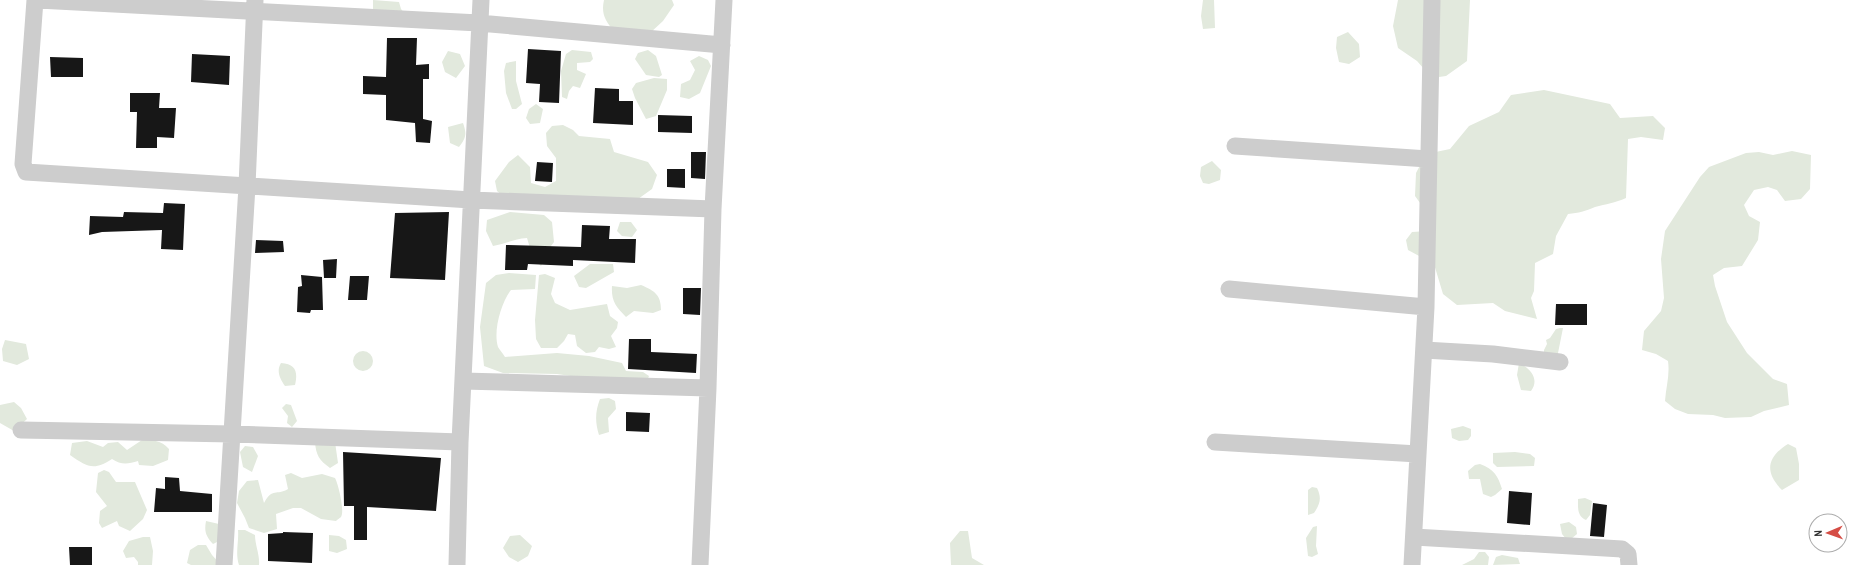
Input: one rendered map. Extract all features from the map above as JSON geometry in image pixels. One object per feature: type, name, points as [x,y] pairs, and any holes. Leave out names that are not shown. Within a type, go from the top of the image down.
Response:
[{"type":"street","points":[[713,209],[471,200],[26,172],[23,164],[37,0],[254,5],[480,23],[722,45]]},
{"type":"street","points":[[457,565],[460,442],[481,0]]},
{"type":"street","points":[[700,565],[708,388],[713,209],[724,0]]},
{"type":"street","points":[[1412,565],[1426,308],[1432,0]]},
{"type":"street","points":[[224,565],[247,186],[254,5]]},
{"type":"street","points":[[1235,146],[1428,159]]},
{"type":"street","points":[[1228,289],[1426,308]]},
{"type":"street","points":[[1424,350],[1493,354],[1560,362]]},
{"type":"street","points":[[463,381],[708,388]]},
{"type":"street","points":[[21,430],[232,434],[460,442]]},
{"type":"street","points":[[1215,442],[1418,454]]},
{"type":"street","points":[[1414,537],[1622,549],[1628,554],[1629,565]]},
{"type":"shaded area","points":[[373,0],[399,2],[401,9],[405,14],[373,12]]},
{"type":"shaded area","points":[[604,0],[672,0],[674,5],[663,21],[650,33],[614,31],[604,17]]},
{"type":"shaded area","points":[[1203,0],[1214,0],[1215,28],[1203,29],[1201,16]]},
{"type":"shaded area","points":[[1398,0],[1470,0],[1467,61],[1446,76],[1432,78],[1417,61],[1398,48],[1393,26]]},
{"type":"shaded area","points":[[1348,32],[1359,44],[1360,57],[1349,64],[1339,62],[1336,48],[1337,37]]},
{"type":"shaded area","points":[[572,50],[591,52],[593,59],[590,62],[577,63],[577,70],[586,74],[580,88],[573,86],[569,91],[567,99],[562,97],[561,71],[566,54]]},
{"type":"shaded area","points":[[648,50],[656,56],[662,75],[659,77],[646,75],[635,59],[638,53]]},
{"type":"shaded area","points":[[448,51],[460,54],[465,66],[456,78],[445,72],[442,62]]},
{"type":"shaded area","points":[[699,56],[708,60],[711,66],[700,93],[689,99],[680,97],[681,84],[690,80],[695,70],[690,61]]},
{"type":"shaded area","points":[[516,61],[516,81],[522,104],[516,109],[512,109],[506,93],[504,71],[506,63]]},
{"type":"shaded area","points":[[654,78],[667,79],[667,90],[656,116],[646,119],[632,89],[636,83]]},
{"type":"shaded area","points":[[1544,90],[1610,104],[1620,118],[1653,116],[1665,128],[1663,140],[1641,137],[1628,139],[1626,198],[1582,212],[1568,214],[1556,236],[1553,254],[1535,263],[1534,291],[1531,298],[1537,319],[1505,311],[1493,303],[1457,305],[1443,294],[1434,264],[1408,250],[1406,240],[1412,232],[1428,231],[1436,225],[1415,196],[1416,173],[1426,154],[1450,149],[1469,126],[1499,112],[1511,95]]},
{"type":"shaded area","points":[[536,104],[543,109],[540,123],[530,124],[526,118],[529,109]]},
{"type":"shaded area","points":[[463,123],[465,136],[459,147],[450,143],[448,127]]},
{"type":"shaded area","points":[[563,125],[573,130],[579,136],[610,139],[614,152],[648,162],[657,175],[652,189],[638,199],[503,196],[497,191],[495,181],[509,162],[518,155],[530,167],[531,183],[545,187],[556,181],[556,158],[547,146],[546,133],[552,126]]},
{"type":"shaded area","points":[[1792,151],[1811,155],[1810,189],[1801,199],[1785,201],[1777,190],[1768,187],[1754,190],[1744,205],[1749,216],[1760,222],[1758,240],[1742,266],[1724,268],[1713,275],[1715,286],[1727,322],[1747,353],[1773,379],[1787,384],[1789,405],[1764,411],[1751,417],[1725,418],[1713,415],[1688,414],[1675,409],[1665,401],[1668,361],[1656,354],[1642,350],[1644,331],[1661,311],[1664,298],[1661,259],[1665,231],[1700,177],[1709,167],[1746,153],[1759,152],[1773,155]]},
{"type":"shaded area","points":[[1212,161],[1221,170],[1220,180],[1209,184],[1203,183],[1200,176],[1201,167]]},
{"type":"shaded area","points":[[510,212],[544,215],[552,222],[554,242],[541,266],[533,258],[527,238],[493,246],[486,231],[487,220]]},
{"type":"shaded area","points":[[620,222],[631,222],[637,230],[632,237],[622,236],[617,231]]},
{"type":"shaded area","points":[[590,264],[613,264],[614,272],[586,288],[579,287],[574,276]]},
{"type":"shaded area","points":[[509,273],[536,275],[535,289],[511,290],[504,302],[497,325],[497,340],[498,347],[505,357],[557,353],[589,356],[622,363],[626,371],[643,372],[649,376],[647,381],[598,380],[557,374],[503,373],[484,366],[480,327],[486,283],[496,275]]},
{"type":"shaded area","points":[[545,274],[555,278],[551,294],[555,303],[570,310],[607,304],[610,316],[618,322],[617,328],[611,336],[616,347],[609,349],[599,347],[595,352],[586,353],[577,346],[575,335],[568,334],[557,348],[541,348],[536,339],[535,320],[539,275]]},
{"type":"shaded area","points":[[641,285],[650,289],[656,294],[660,301],[661,310],[653,313],[634,311],[626,317],[619,310],[613,300],[612,286],[627,288]]},
{"type":"shaded area","points":[[1563,328],[1557,358],[1544,356],[1544,350],[1547,344],[1546,340],[1550,338],[1556,329]]},
{"type":"shaded area","points":[[5,340],[26,344],[29,359],[17,365],[3,361],[2,349]]},
{"type":"shaded area","points":[[363,351],[370,354],[373,361],[370,368],[363,371],[356,368],[353,361],[356,354]]},
{"type":"shaded area","points":[[281,363],[290,365],[295,370],[295,385],[285,386],[283,383],[279,372]]},
{"type":"shaded area","points":[[1519,363],[1530,371],[1534,378],[1534,387],[1531,391],[1521,390],[1517,375]]},
{"type":"shaded area","points":[[609,398],[615,401],[616,409],[608,418],[609,432],[599,435],[596,417],[598,404],[600,399]]},
{"type":"shaded area","points":[[14,402],[21,408],[27,419],[14,431],[0,423],[0,405]]},
{"type":"shaded area","points":[[286,404],[291,405],[297,421],[292,427],[287,423],[288,416],[282,408]]},
{"type":"shaded area","points":[[1463,426],[1471,429],[1471,436],[1468,440],[1459,441],[1452,438],[1451,429]]},
{"type":"shaded area","points":[[142,440],[157,441],[166,446],[169,449],[168,460],[153,466],[139,465],[138,461],[125,463],[112,459],[100,465],[91,466],[86,465],[70,455],[72,443],[87,441],[103,447],[108,443],[118,442],[127,450]]},
{"type":"shaded area","points":[[315,442],[335,442],[338,463],[330,468],[323,462],[317,454]]},
{"type":"shaded area","points":[[1788,444],[1796,448],[1799,464],[1799,480],[1782,490],[1772,477],[1770,465],[1776,454]]},
{"type":"shaded area","points":[[245,446],[253,447],[258,456],[252,472],[243,467],[240,452]]},
{"type":"shaded area","points":[[1515,452],[1530,454],[1535,458],[1534,466],[1497,467],[1493,463],[1493,453]]},
{"type":"shaded area","points":[[1480,464],[1489,468],[1495,474],[1502,489],[1491,497],[1483,494],[1480,479],[1469,479],[1468,471],[1475,465]]},
{"type":"shaded area","points":[[104,470],[109,472],[116,482],[135,482],[147,510],[143,519],[130,531],[119,526],[117,521],[102,528],[99,523],[100,511],[107,506],[96,492],[98,473]]},
{"type":"shaded area","points":[[291,473],[302,478],[322,474],[335,478],[342,503],[341,517],[336,521],[321,519],[301,508],[293,508],[276,514],[277,529],[264,533],[249,528],[237,503],[239,491],[247,481],[258,480],[264,503],[272,493],[288,489],[285,475]]},
{"type":"shaded area","points":[[1312,487],[1317,488],[1320,501],[1314,513],[1308,515],[1308,490]]},
{"type":"shaded area","points":[[1585,498],[1592,501],[1590,515],[1586,520],[1581,516],[1578,506],[1578,499]]},
{"type":"shaded area","points":[[206,521],[219,524],[219,541],[213,544],[206,534]]},
{"type":"shaded area","points":[[1569,522],[1576,527],[1577,534],[1571,539],[1566,539],[1562,534],[1560,524]]},
{"type":"shaded area","points":[[1317,526],[1316,546],[1318,554],[1312,557],[1308,556],[1306,538],[1313,527]]},
{"type":"shaded area","points":[[238,530],[245,530],[255,535],[259,565],[239,565],[237,556]]},
{"type":"shaded area","points":[[960,531],[968,531],[972,558],[984,565],[951,565],[950,543]]},
{"type":"shaded area","points":[[329,535],[339,536],[346,540],[347,549],[337,553],[329,551]]},
{"type":"shaded area","points":[[520,535],[532,546],[528,556],[518,562],[509,557],[503,548],[510,536]]},
{"type":"shaded area","points":[[143,537],[150,537],[153,551],[152,565],[138,565],[138,562],[134,557],[126,558],[123,551],[129,541]]},
{"type":"shaded area","points":[[198,545],[206,545],[221,565],[191,565],[187,563],[190,550]]},
{"type":"shaded area","points":[[1479,552],[1485,552],[1489,557],[1488,565],[1462,565],[1474,559]]},
{"type":"shaded area","points":[[1502,555],[1518,558],[1520,564],[1493,565],[1496,557]]},
{"type":"building","points":[[387,38],[417,38],[416,65],[429,64],[429,79],[423,79],[423,119],[432,121],[430,143],[416,142],[415,123],[386,120],[386,95],[363,94],[363,76],[386,77]]},
{"type":"building","points":[[528,49],[561,51],[559,103],[539,102],[540,84],[526,83]]},
{"type":"building","points":[[192,54],[230,56],[229,85],[191,82]]},
{"type":"building","points":[[50,57],[83,58],[83,77],[51,77]]},
{"type":"building","points":[[595,88],[619,89],[619,101],[633,101],[633,125],[593,123]]},
{"type":"building","points":[[130,93],[160,93],[159,108],[176,108],[174,138],[157,137],[157,148],[136,148],[137,112],[130,112]]},
{"type":"building","points":[[658,115],[692,116],[692,133],[658,132]]},
{"type":"building","points":[[691,152],[706,152],[705,179],[691,178]]},
{"type":"building","points":[[537,162],[553,163],[552,182],[535,181]]},
{"type":"building","points":[[667,169],[685,169],[685,188],[667,187]]},
{"type":"building","points":[[164,203],[185,204],[183,250],[161,249],[162,230],[102,232],[89,235],[90,216],[123,217],[124,212],[163,213]]},
{"type":"building","points":[[449,212],[445,280],[390,278],[395,213]]},
{"type":"building","points":[[582,225],[610,226],[609,239],[636,239],[635,263],[573,260],[573,266],[528,264],[527,270],[505,270],[506,245],[581,247]]},
{"type":"building","points":[[256,240],[283,241],[284,252],[255,253]]},
{"type":"building","points":[[337,259],[336,278],[324,278],[323,260]]},
{"type":"building","points":[[301,275],[322,277],[323,310],[311,310],[310,313],[297,312],[298,287],[302,286]]},
{"type":"building","points":[[350,276],[369,276],[367,300],[348,300]]},
{"type":"building","points":[[683,288],[701,288],[700,315],[683,314]]},
{"type":"building","points":[[1556,304],[1587,304],[1587,325],[1555,325]]},
{"type":"building","points":[[629,339],[651,339],[651,352],[697,354],[696,373],[628,369]]},
{"type":"building","points":[[626,412],[650,413],[649,432],[626,431]]},
{"type":"building","points":[[343,452],[441,458],[436,511],[367,507],[367,540],[354,540],[354,506],[344,506]]},
{"type":"building","points":[[165,477],[179,478],[180,491],[212,494],[212,512],[154,512],[156,488],[165,489]]},
{"type":"building","points":[[1509,491],[1532,493],[1530,525],[1507,523]]},
{"type":"building","points":[[1593,503],[1607,505],[1604,537],[1590,536]]},
{"type":"building","points":[[283,532],[313,533],[312,563],[268,561],[268,534]]},
{"type":"building","points":[[69,547],[92,547],[92,565],[70,565]]}]
